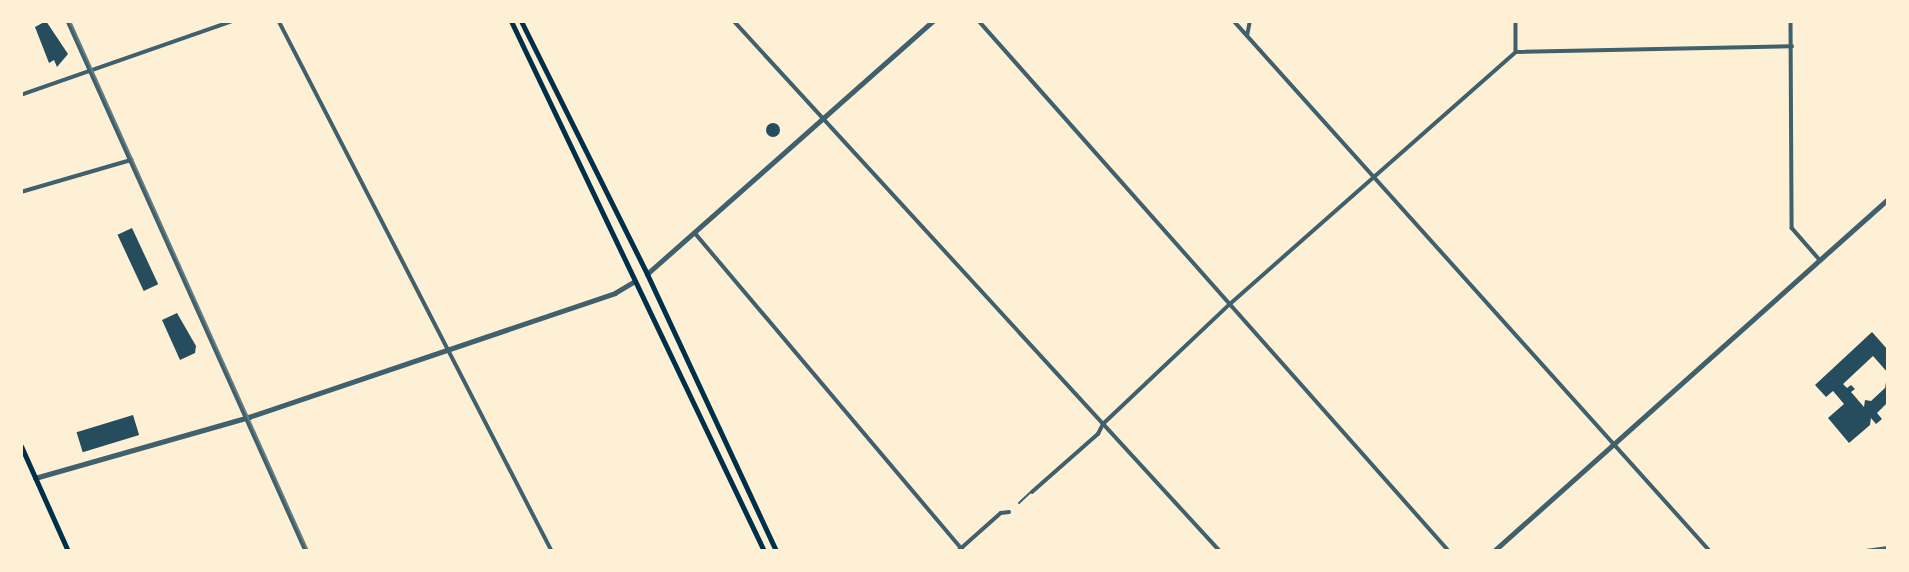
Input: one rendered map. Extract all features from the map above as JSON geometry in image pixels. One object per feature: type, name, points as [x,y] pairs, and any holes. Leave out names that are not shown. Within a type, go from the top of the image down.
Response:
[{"type":"main road","points":[[512,21],[764,551]]},
{"type":"main road","points":[[521,21],[647,274],[776,551]]},
{"type":"main road","points":[[636,281],[647,274]]},
{"type":"main road","points":[[21,446],[68,551]]},
{"type":"street","points":[[68,21],[306,551]]},
{"type":"street","points":[[21,95],[232,21]]},
{"type":"street","points":[[279,21],[446,350],[552,551]]},
{"type":"street","points":[[734,21],[1220,551]]},
{"type":"street","points":[[647,274],[933,21]]},
{"type":"street","points":[[979,21],[1450,551]]},
{"type":"street","points":[[1234,21],[1710,551]]},
{"type":"street","points":[[1247,36],[1250,21]]},
{"type":"street","points":[[1516,21],[1516,52]]},
{"type":"street","points":[[1791,21],[1792,228],[1820,260]]},
{"type":"street","points":[[1032,492],[1098,434],[1103,424],[1230,304],[1376,179],[1516,52],[1792,46]]},
{"type":"street","points":[[21,192],[131,160]]},
{"type":"street","points":[[1493,551],[1888,199]]},
{"type":"street","points":[[695,233],[961,550],[1001,513],[1009,512]]},
{"type":"street","points":[[35,478],[247,418],[615,293],[636,281]]},
{"type":"street","points":[[1866,551],[1888,548]]},
{"type":"lane","points":[[1019,503],[1032,492]]},
{"type":"building","points":[[46,21],[68,54],[57,67],[54,60],[49,63],[35,27]]},
{"type":"building","points":[[773,123],[778,125],[778,135],[773,137],[768,135],[766,130],[768,125]]},
{"type":"building","points":[[132,228],[158,284],[144,291],[117,235]]},
{"type":"building","points":[[177,313],[196,346],[195,353],[180,360],[162,320]]},
{"type":"building","points":[[1872,332],[1888,350],[1888,373],[1873,356],[1843,384],[1847,388],[1851,385],[1855,389],[1851,392],[1864,407],[1865,400],[1871,401],[1885,388],[1885,382],[1888,402],[1877,413],[1882,419],[1876,424],[1871,418],[1870,425],[1849,443],[1828,418],[1844,404],[1833,391],[1826,397],[1815,385]]},
{"type":"building","points":[[133,415],[139,435],[83,452],[77,432]]},
{"type":"tram line","points":[[70,21],[308,551]]}]
